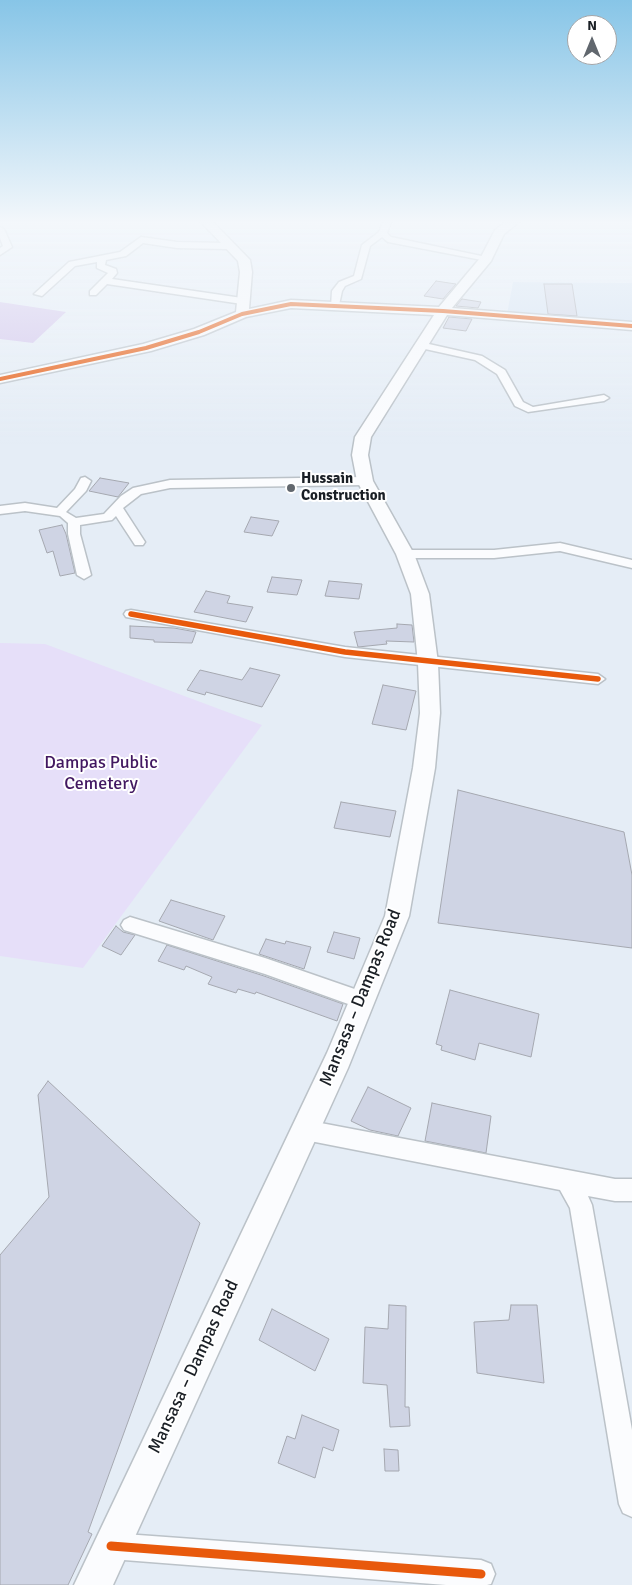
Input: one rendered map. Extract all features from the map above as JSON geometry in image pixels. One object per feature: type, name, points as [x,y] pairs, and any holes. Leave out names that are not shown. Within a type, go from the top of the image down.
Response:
[{"type":"main road","points":[[242,308],[243,296]]},
{"type":"main road","name":"Mansasa – Dampas Road","points":[[93,1585],[338,1059],[398,907],[424,768],[430,713],[428,663],[420,594],[405,554],[365,481],[360,455],[363,437],[420,345],[455,296]]},
{"type":"main road","points":[[0,378],[146,348],[199,332],[242,308],[291,304],[334,304],[632,326]]},
{"type":"street","points":[[184,296],[242,308]]},
{"type":"street","points":[[334,304],[336,296]]},
{"type":"street","points":[[420,345],[478,358],[501,372],[519,404],[532,410],[604,398]]},
{"type":"street","points":[[60,512],[80,491],[85,481]]},
{"type":"street","points":[[0,510],[25,507],[60,512],[74,522],[108,517],[125,499],[136,491],[170,484],[365,481]]},
{"type":"street","points":[[117,508],[139,542]]},
{"type":"street","points":[[74,522],[74,534],[84,575]]},
{"type":"street","points":[[405,554],[494,554],[548,546],[560,547],[632,564]]},
{"type":"street","points":[[131,614],[345,652],[428,663],[598,679]]},
{"type":"street","points":[[130,925],[266,966],[362,1000]]},
{"type":"street","points":[[305,1130],[615,1190],[632,1190]]},
{"type":"street","points":[[567,1181],[581,1205],[632,1504]]},
{"type":"street","points":[[111,1546],[481,1574]]},
{"type":"shaded area","points":[[510,296],[632,296],[632,323],[507,314]]},
{"type":"shaded area","points":[[0,302],[66,312],[33,343],[0,339]]},
{"type":"green space","name":"Dampas Public Cemetery","points":[[0,643],[45,644],[262,725],[83,968],[0,956]]},
{"type":"building","points":[[424,296],[446,296],[443,299]]},
{"type":"building","points":[[546,296],[574,296],[577,316],[548,314]]},
{"type":"building","points":[[462,299],[481,302],[478,308],[456,306]]},
{"type":"building","points":[[449,317],[472,319],[466,331],[443,328]]},
{"type":"building","points":[[100,478],[129,483],[118,497],[89,491]]},
{"type":"building","points":[[251,517],[279,521],[272,536],[244,532]]},
{"type":"building","points":[[62,525],[66,534],[75,573],[60,576],[53,551],[47,553],[39,530]]},
{"type":"building","points":[[272,577],[302,580],[297,595],[267,592]]},
{"type":"building","points":[[329,581],[362,584],[359,599],[325,596]]},
{"type":"building","points":[[206,591],[230,596],[227,603],[253,607],[246,622],[194,612]]},
{"type":"building","points":[[397,624],[412,625],[414,642],[386,641],[387,644],[358,647],[354,632],[397,628]]},
{"type":"building","points":[[130,626],[174,628],[196,632],[192,643],[154,642],[154,640],[130,638]]},
{"type":"building","points":[[250,668],[280,675],[262,707],[206,692],[205,695],[187,690],[200,670],[242,680]]},
{"type":"building","points":[[383,685],[416,691],[406,730],[372,724]]},
{"type":"building","points":[[458,790],[624,832],[632,875],[632,948],[438,923]]},
{"type":"building","points":[[341,802],[396,811],[390,837],[334,828]]},
{"type":"building","points":[[171,900],[225,916],[213,940],[159,921]]},
{"type":"building","points":[[116,926],[123,932],[135,935],[121,955],[102,946]]},
{"type":"building","points":[[334,932],[360,938],[354,959],[327,952]]},
{"type":"building","points":[[266,939],[285,944],[286,941],[311,947],[304,969],[259,954]]},
{"type":"building","points":[[167,945],[343,1004],[337,1021],[256,992],[255,994],[238,989],[236,993],[208,984],[212,977],[186,966],[184,970],[158,961]]},
{"type":"building","points":[[450,990],[539,1014],[531,1057],[479,1043],[475,1060],[441,1050],[442,1046],[436,1044]]},
{"type":"building","points":[[48,1081],[200,1223],[88,1532],[92,1534],[68,1585],[0,1585],[0,1255],[49,1197],[38,1095]]},
{"type":"building","points":[[368,1087],[411,1108],[398,1136],[370,1130],[351,1121]]},
{"type":"building","points":[[432,1103],[491,1116],[486,1153],[425,1141]]},
{"type":"building","points":[[389,1305],[406,1306],[405,1407],[409,1407],[410,1426],[390,1427],[387,1385],[363,1383],[365,1327],[388,1329]]},
{"type":"building","points":[[511,1305],[537,1305],[544,1383],[477,1373],[474,1322],[509,1320]]},
{"type":"building","points":[[272,1309],[329,1339],[315,1371],[259,1340]]},
{"type":"building","points":[[302,1415],[339,1430],[333,1451],[323,1447],[315,1478],[278,1463],[287,1436],[295,1439]]},
{"type":"building","points":[[384,1449],[398,1450],[399,1471],[385,1471]]},
{"type":"cycle path","points":[[0,379],[146,348],[199,332],[242,314],[291,304],[443,311],[632,326]]},
{"type":"cycle path","points":[[131,614],[345,652],[527,673],[598,679]]},
{"type":"cycle path","points":[[111,1546],[481,1574]]},
{"type":"place","name":"Hussain Construction","points":[[291,488]]}]
